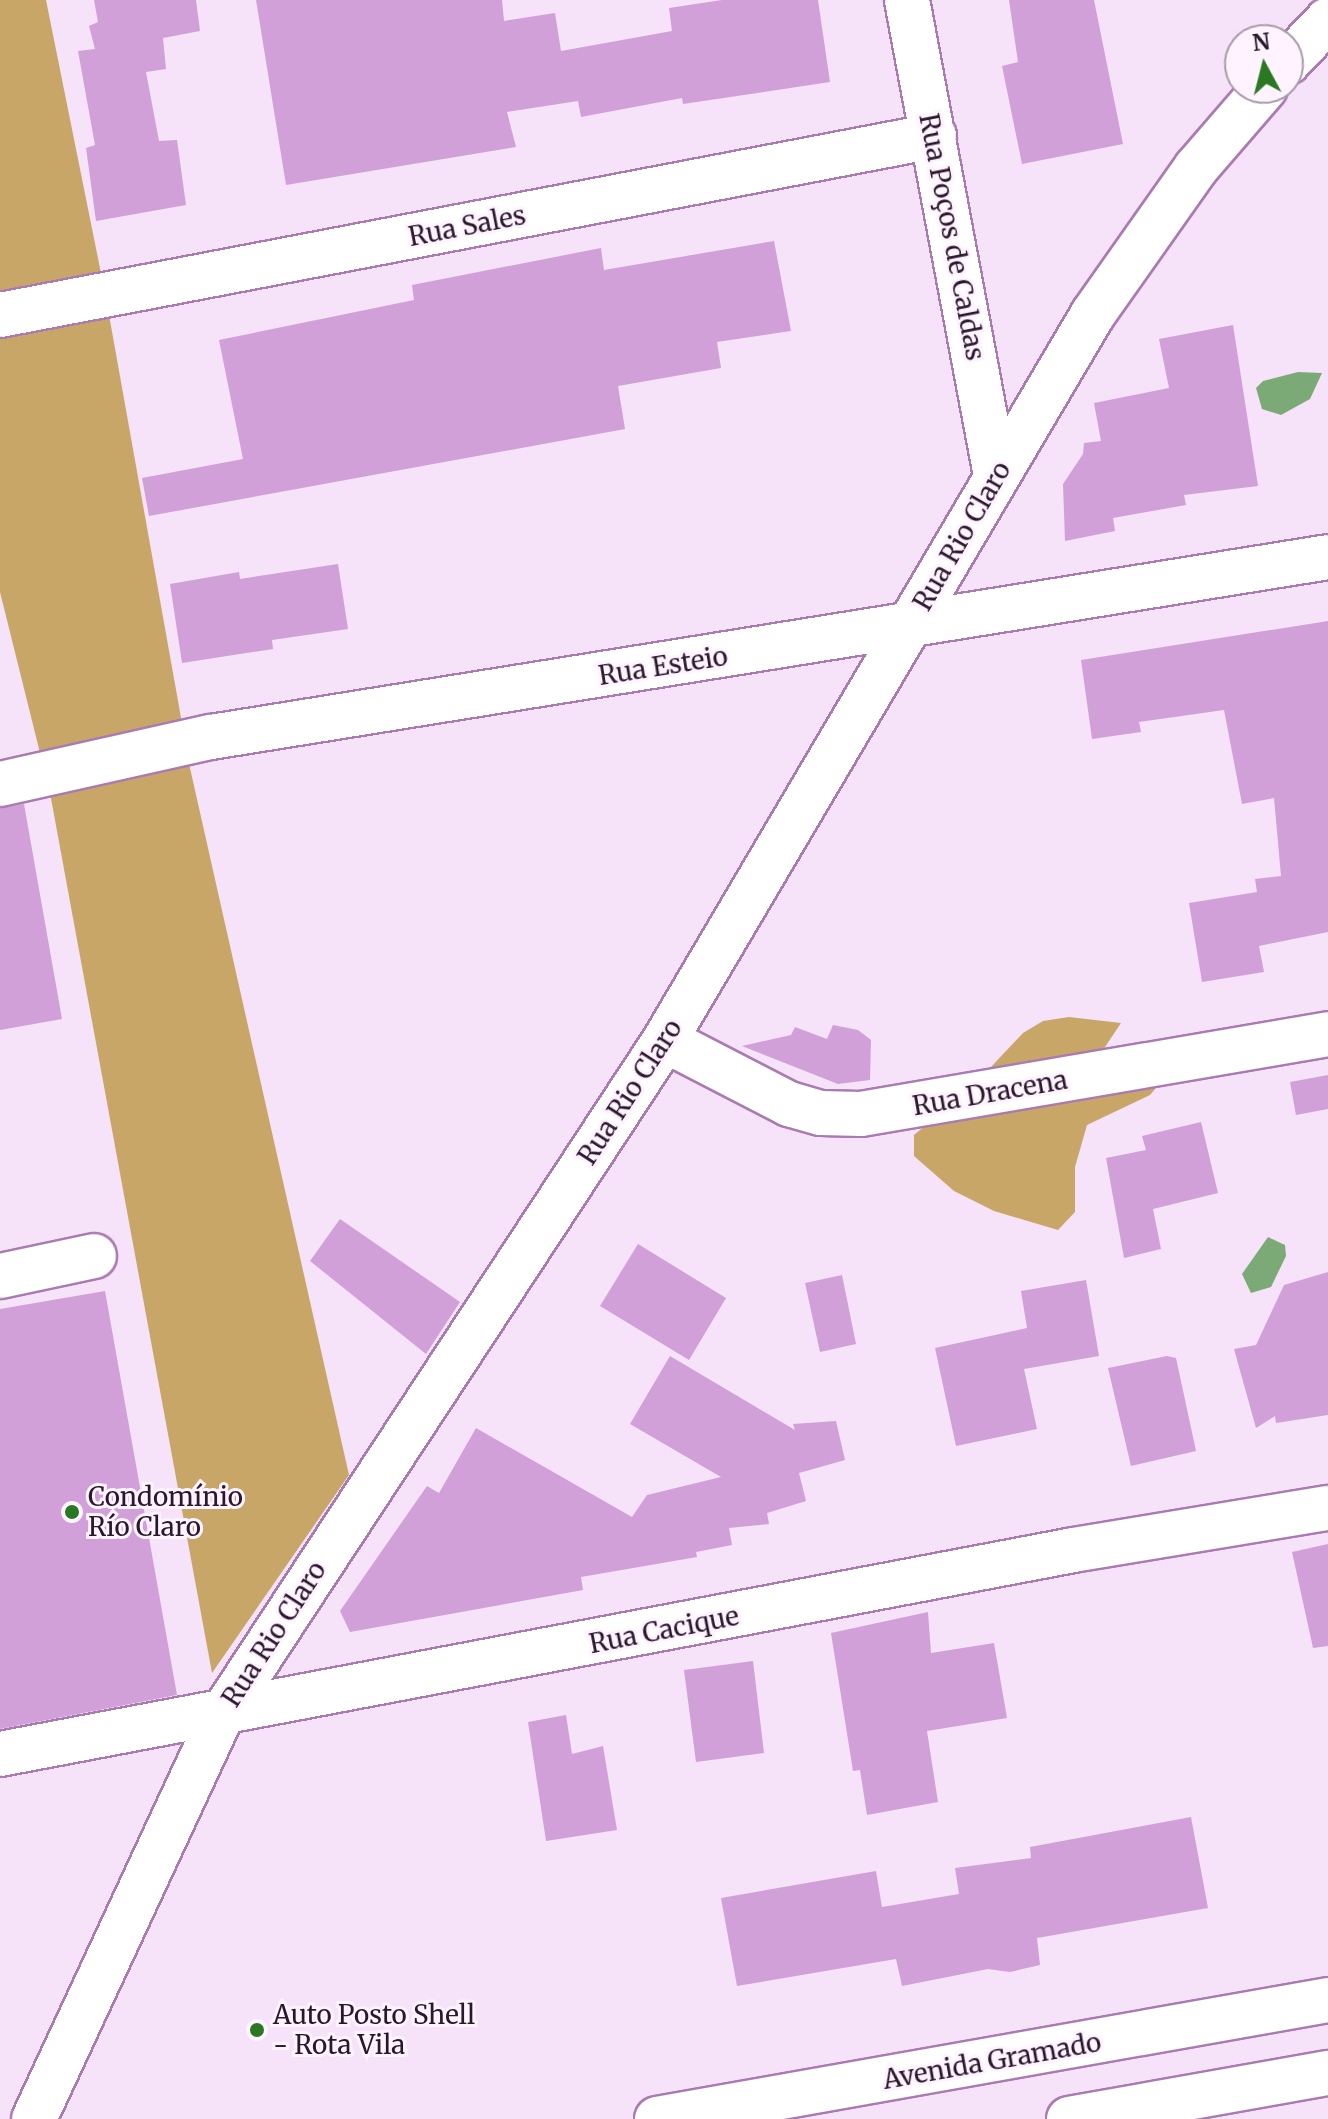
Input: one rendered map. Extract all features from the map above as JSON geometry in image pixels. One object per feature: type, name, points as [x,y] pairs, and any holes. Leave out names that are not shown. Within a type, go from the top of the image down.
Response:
[{"type":"street","name":"Rua Poços de Caldas","points":[[907,0],[996,474]]},
{"type":"street","points":[[1304,47],[1328,20]]},
{"type":"street","points":[[1304,63],[1328,61]]},
{"type":"street","name":"Rua Rio Claro","points":[[34,2119],[221,1716],[665,1040],[1093,314],[1196,168],[1251,104]]},
{"type":"street","name":"Rua Sales","points":[[0,315],[934,136]]},
{"type":"street","name":"Rua Esteio","points":[[0,784],[211,737],[1328,557]]},
{"type":"street","name":"Rua Dracena","points":[[665,1040],[789,1104],[821,1113],[861,1114],[1328,1034]]},
{"type":"street","points":[[0,1276],[94,1256]]},
{"type":"street","name":"Rua Cacique","points":[[0,1754],[221,1716],[1073,1550],[1328,1508]]},
{"type":"street","name":"Avenida Gramado","points":[[657,2119],[1328,2000]]},
{"type":"street","points":[[1069,2119],[1328,2073]]},
{"type":"shaded area","points":[[0,0],[46,0],[106,298],[190,768],[349,1475],[212,1673],[50,793],[0,592]]},
{"type":"shaded area","points":[[1298,372],[1322,373],[1310,399],[1281,415],[1262,409],[1256,388],[1263,381]]},
{"type":"shaded area","points":[[1069,1017],[1121,1023],[1101,1053],[1165,1077],[1150,1095],[1087,1125],[1075,1167],[1075,1212],[1058,1230],[994,1211],[954,1191],[914,1156],[914,1135],[974,1085],[1023,1033],[1043,1021]]},
{"type":"shaded area","points":[[1268,1237],[1285,1245],[1286,1256],[1271,1287],[1251,1293],[1242,1274]]},
{"type":"building","points":[[94,0],[196,0],[200,31],[163,38],[166,69],[146,72],[159,141],[177,140],[186,205],[96,221],[86,148],[95,145],[78,51],[95,49],[89,26],[98,22]]},
{"type":"building","points":[[256,0],[502,0],[504,21],[555,13],[561,51],[672,31],[669,8],[722,0],[818,0],[830,82],[683,104],[682,98],[581,117],[578,101],[507,112],[516,147],[286,185]]},
{"type":"building","points":[[1009,0],[1094,0],[1123,144],[1022,164],[1002,66],[1018,62]]},
{"type":"building","points":[[774,241],[791,331],[717,342],[721,368],[618,386],[625,429],[149,516],[142,478],[243,459],[219,340],[414,300],[412,285],[601,248],[604,270]]},
{"type":"building","points":[[1233,325],[1258,486],[1184,495],[1186,505],[1113,518],[1115,531],[1065,541],[1063,484],[1083,454],[1084,443],[1101,441],[1094,403],[1169,388],[1159,339]]},
{"type":"building","points":[[338,564],[348,629],[272,640],[273,649],[182,663],[170,584],[239,572],[240,579]]},
{"type":"building","points":[[1328,621],[1328,932],[1259,946],[1264,972],[1202,982],[1189,903],[1257,892],[1255,879],[1281,876],[1274,798],[1242,804],[1224,710],[1139,722],[1141,732],[1092,739],[1081,660]]},
{"type":"building","points":[[24,804],[62,1019],[0,1030],[0,808]]},
{"type":"building","points":[[833,1025],[858,1030],[871,1040],[870,1080],[838,1084],[742,1046],[791,1035],[795,1027],[827,1039]]},
{"type":"building","points":[[1328,1075],[1328,1109],[1296,1115],[1290,1082]]},
{"type":"building","points":[[1201,1122],[1218,1193],[1153,1209],[1161,1249],[1124,1258],[1106,1158],[1146,1150],[1142,1136]]},
{"type":"building","points":[[340,1219],[460,1302],[426,1354],[310,1261]]},
{"type":"building","points":[[638,1244],[726,1298],[689,1360],[600,1306]]},
{"type":"building","points":[[1328,1272],[1328,1415],[1276,1423],[1275,1416],[1256,1428],[1234,1349],[1256,1345],[1284,1285]]},
{"type":"building","points":[[842,1275],[856,1344],[820,1352],[805,1283]]},
{"type":"building","points":[[1086,1280],[1099,1356],[1024,1369],[1037,1429],[956,1446],[935,1348],[1027,1328],[1021,1291]]},
{"type":"building","name":"Condomínio Río Claro","points":[[105,1291],[177,1695],[0,1729],[0,1309]]},
{"type":"building","points":[[670,1356],[795,1430],[793,1424],[836,1421],[845,1460],[799,1473],[806,1501],[767,1513],[769,1524],[729,1528],[732,1545],[696,1552],[697,1557],[581,1577],[583,1590],[350,1632],[340,1611],[427,1486],[439,1493],[476,1428],[632,1517],[647,1495],[721,1477],[630,1424]]},
{"type":"building","points":[[1167,1356],[1176,1358],[1196,1451],[1131,1466],[1108,1368]]},
{"type":"building","points":[[1328,1544],[1328,1646],[1313,1648],[1292,1552]]},
{"type":"building","points":[[928,1612],[931,1653],[994,1643],[1007,1718],[927,1731],[938,1802],[867,1815],[860,1770],[853,1771],[831,1633]]},
{"type":"building","points":[[753,1661],[764,1753],[696,1762],[684,1670]]},
{"type":"building","points":[[566,1715],[572,1754],[603,1746],[617,1830],[546,1841],[528,1722]]},
{"type":"building","points":[[1191,1817],[1208,1908],[1037,1938],[1040,1965],[1010,1972],[988,1969],[902,1986],[896,1959],[737,1986],[721,1898],[876,1871],[882,1907],[959,1894],[955,1868],[1031,1858],[1030,1847]]},
{"type":"place","name":"Condomínio Río Claro","points":[[72,1512]]},
{"type":"place","name":"Auto Posto Shell - Rota Vila","points":[[257,2030]]}]
